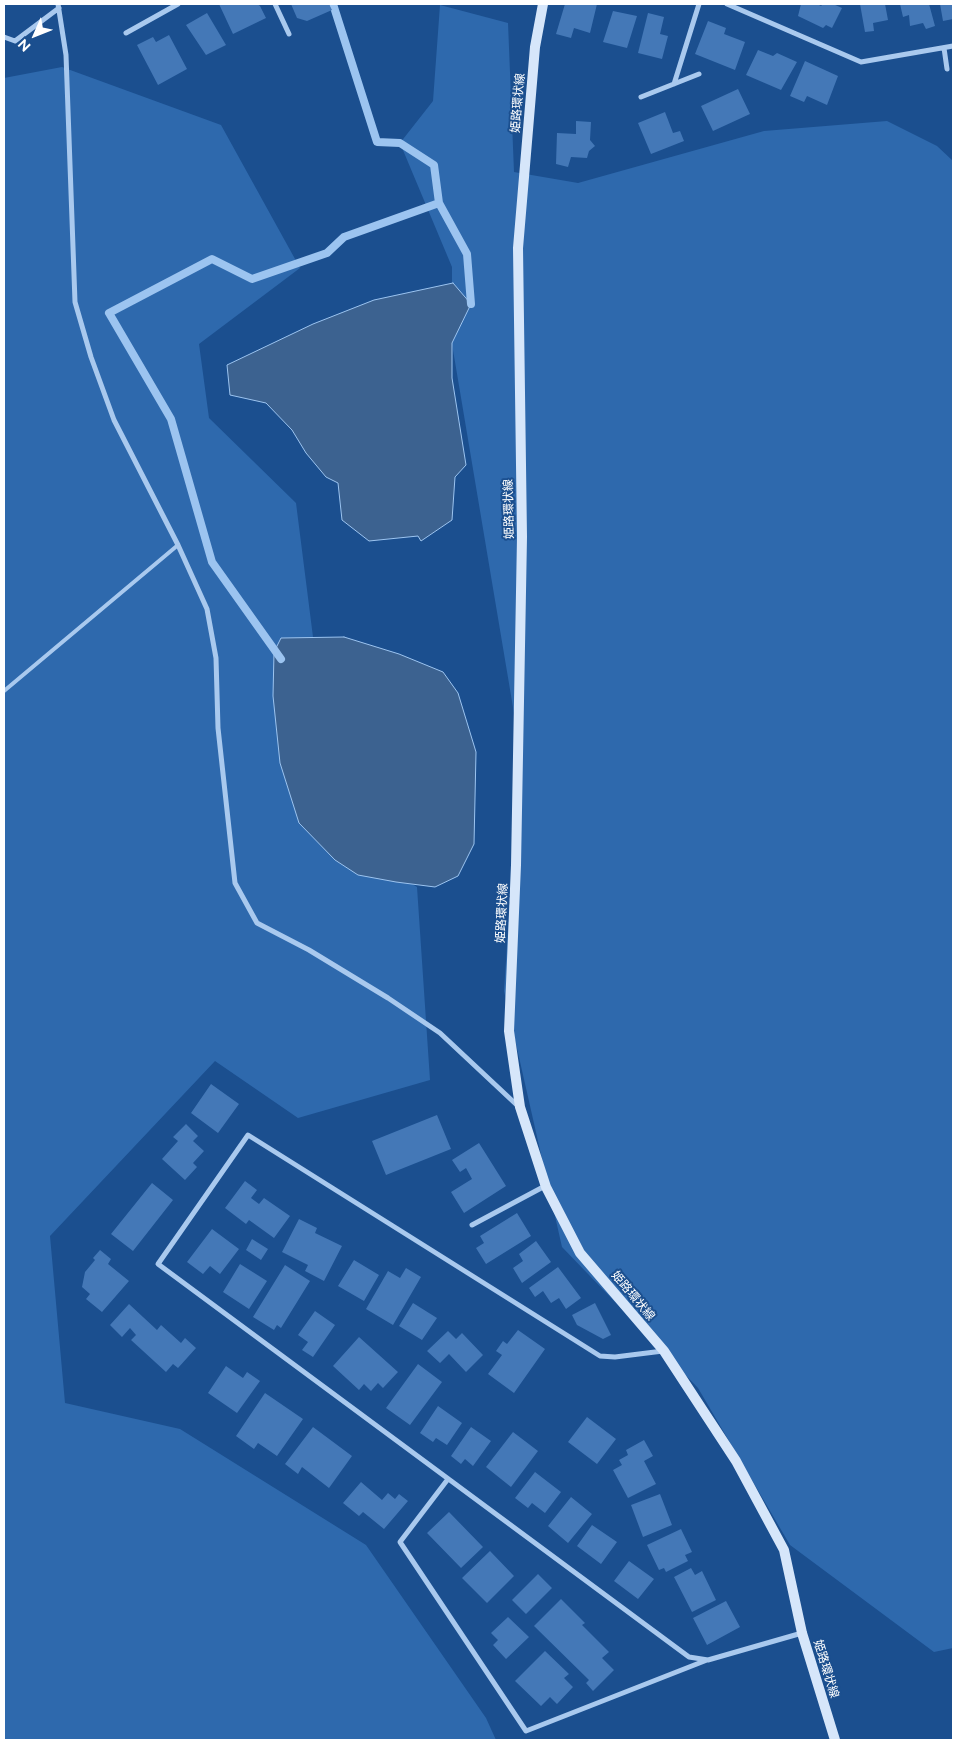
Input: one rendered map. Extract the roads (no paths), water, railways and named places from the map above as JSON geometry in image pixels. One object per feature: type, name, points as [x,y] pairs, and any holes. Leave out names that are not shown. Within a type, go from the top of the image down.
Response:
[{"type":"main road","name":"姫路環状線","points":[[543,4],[535,48],[518,248],[522,537],[516,865],[509,1030],[520,1107],[546,1186],[580,1252],[664,1351],[736,1461],[784,1550],[802,1633],[835,1740]]},
{"type":"street","points":[[126,33],[178,4]]},
{"type":"street","points":[[275,4],[289,34]]},
{"type":"street","points":[[674,84],[699,4]]},
{"type":"street","points":[[727,4],[861,62],[953,46]]},
{"type":"street","points":[[59,6],[66,55],[75,302],[91,356],[114,420],[178,545],[207,609],[216,658],[218,728],[235,882],[257,923],[309,950],[388,998],[440,1033],[520,1107]]},
{"type":"street","points":[[4,37],[15,41],[59,6]]},
{"type":"street","points":[[944,48],[947,69]]},
{"type":"street","points":[[641,97],[699,74]]},
{"type":"street","points":[[664,1351],[615,1357],[600,1356],[248,1135],[158,1264],[689,1657],[708,1660]]},
{"type":"street","points":[[472,1225],[546,1186]]},
{"type":"street","points":[[448,1479],[400,1542],[526,1731],[708,1660],[802,1633]]},
{"type":"lane","points":[[4,692],[178,545]]},
{"type":"waterway","points":[[333,4],[377,142],[400,143],[434,165],[439,203],[467,254],[471,304]]},
{"type":"waterway","points":[[281,659],[212,562],[171,419],[109,313],[212,259],[252,279],[327,253],[344,237],[439,203]]}]
